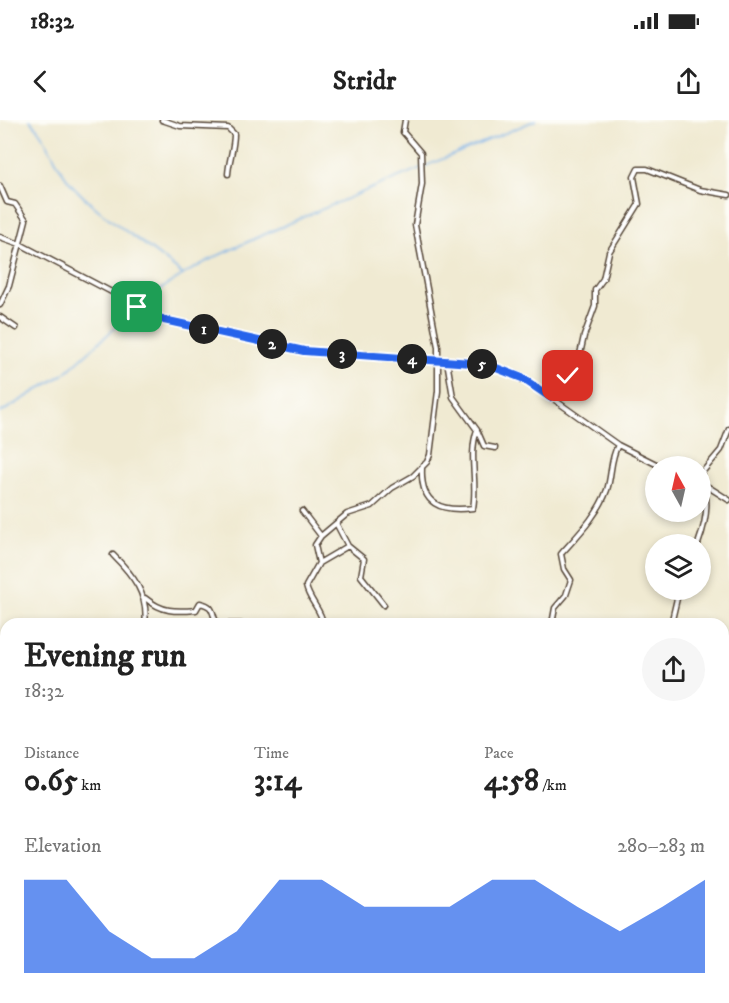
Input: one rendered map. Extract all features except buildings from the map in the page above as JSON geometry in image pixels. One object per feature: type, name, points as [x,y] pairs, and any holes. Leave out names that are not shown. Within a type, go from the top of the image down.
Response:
[{"type":"street","points":[[162,120],[180,126],[228,128],[234,134],[234,148],[229,160],[228,174]]},
{"type":"street","points":[[319,563],[315,545],[321,536],[348,514],[372,506],[385,493],[404,483],[422,468],[430,454],[438,391],[437,361],[433,315],[415,225],[422,184],[421,153],[403,132],[405,120]]},
{"type":"street","points":[[550,397],[577,368],[584,336],[595,306],[596,290],[603,279],[609,252],[639,204],[634,177],[638,169],[647,169],[700,190],[729,195]]},
{"type":"street","points":[[0,186],[7,202],[15,204],[26,220],[9,286],[0,305]]},
{"type":"street","points":[[0,237],[20,244],[164,320],[304,351],[486,364],[504,370],[522,378],[618,445],[645,458]]},
{"type":"street","points":[[0,316],[16,328]]},
{"type":"street","points":[[447,362],[453,397],[477,430],[484,446],[495,448]]},
{"type":"street","points":[[711,462],[721,450],[729,429]]},
{"type":"street","points":[[422,468],[422,486],[434,506],[442,509],[473,508],[475,488],[471,459],[477,430]]},
{"type":"street","points":[[553,618],[555,608],[566,595],[571,580],[564,569],[561,554],[597,511],[608,487],[612,457],[618,445]]},
{"type":"street","points":[[711,488],[729,500]]},
{"type":"street","points":[[302,511],[321,536]]},
{"type":"street","points":[[337,525],[348,546],[364,559],[361,576],[384,605]]},
{"type":"street","points":[[322,618],[308,596],[306,586],[319,563],[348,546]]},
{"type":"street","points":[[113,555],[123,564],[146,598],[158,609],[176,612],[196,610],[200,603],[210,605],[217,618]]},
{"type":"street","points":[[145,618],[146,598]]},
{"type":"street","points":[[672,618],[677,600]]},
{"type":"waterway","points":[[30,120],[37,127],[72,185],[98,210],[183,275]]},
{"type":"waterway","points":[[141,305],[175,280],[231,250],[350,197],[536,120]]},
{"type":"waterway","points":[[0,413],[64,374],[137,308]]},
{"type":"route","points":[[137,307],[164,320],[304,351],[486,364],[522,378],[550,397],[568,376]]}]
